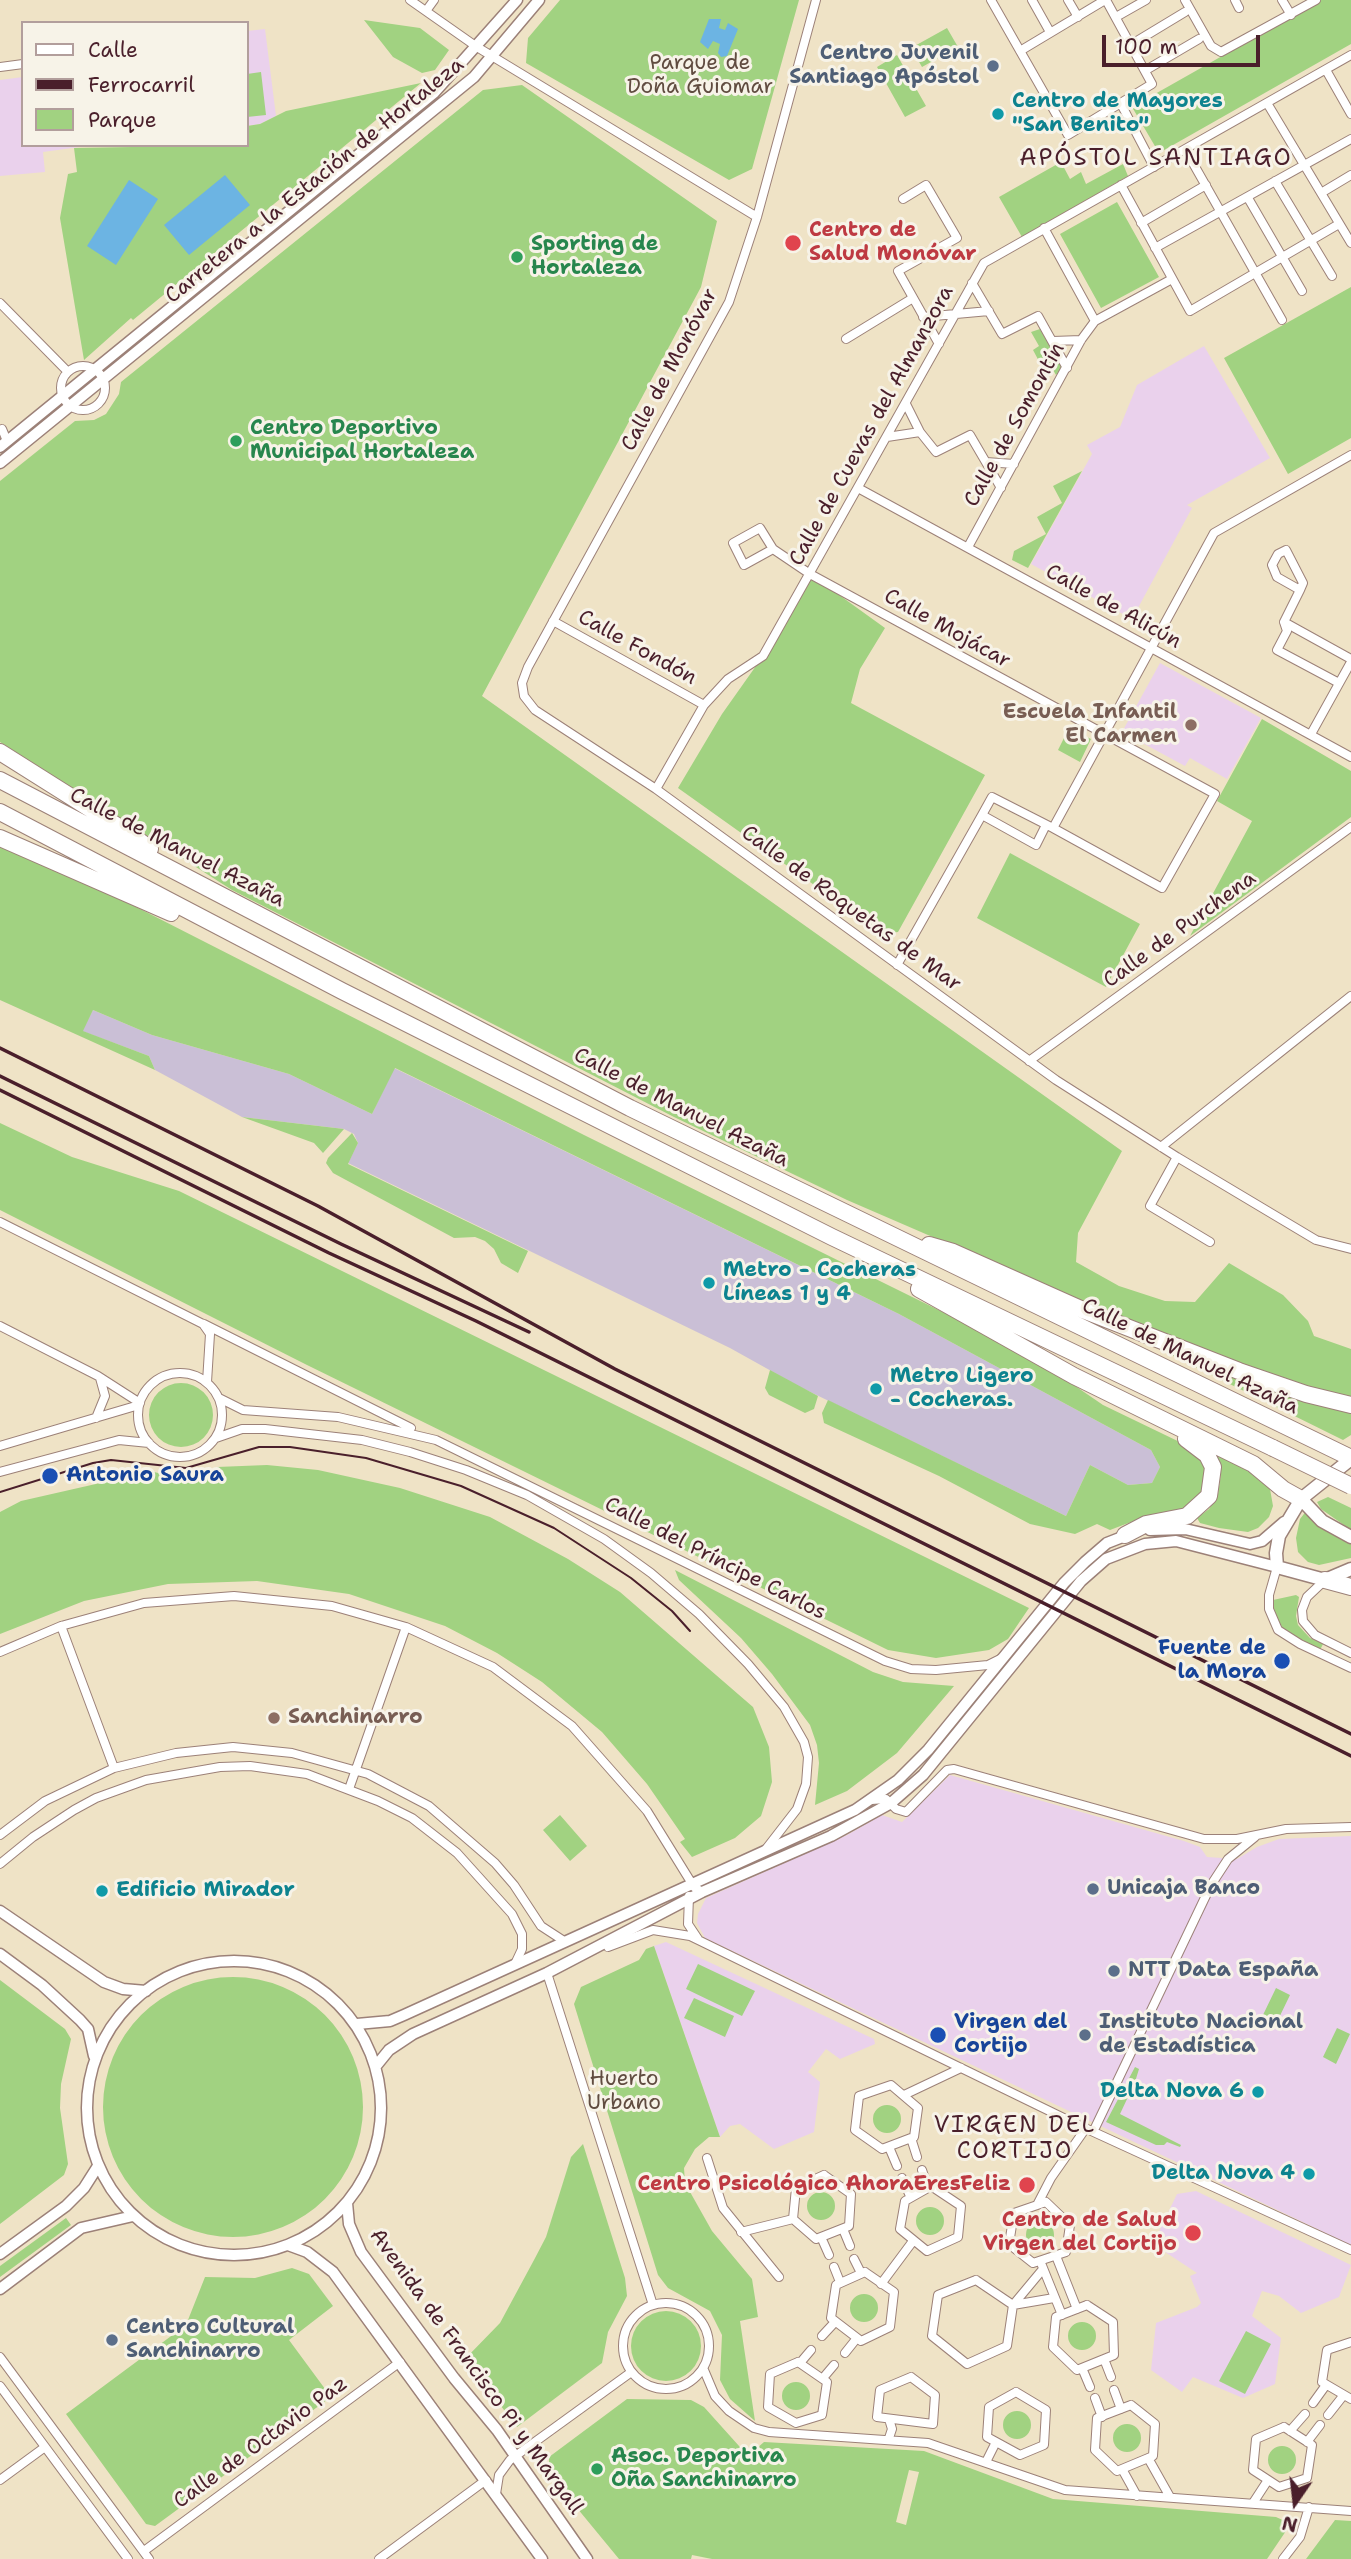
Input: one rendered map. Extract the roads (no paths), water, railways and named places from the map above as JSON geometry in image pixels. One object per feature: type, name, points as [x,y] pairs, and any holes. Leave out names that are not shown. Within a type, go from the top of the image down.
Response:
[{"type":"highway","points":[[0,752],[130,834],[176,870]]},
{"type":"highway","name":"Calle de Manuel Azaña","points":[[0,780],[630,1108],[1351,1458]]},
{"type":"highway","points":[[0,812],[342,991],[832,1237],[1351,1486]]},
{"type":"highway","points":[[0,838],[342,991]]},
{"type":"highway","points":[[877,1228],[953,1252],[1083,1310],[1239,1371],[1306,1395],[1351,1405]]},
{"type":"highway","points":[[832,1237],[998,1336],[1253,1464],[1283,1489],[1301,1499]]},
{"type":"highway","points":[[1074,1376],[1109,1400],[1197,1446],[1213,1467],[1209,1496],[1200,1507],[1187,1516],[1146,1524],[1125,1535]]},
{"type":"highway","points":[[1325,1580],[1351,1587]]},
{"type":"main road","points":[[1351,1458],[1301,1499],[1286,1520],[1279,1536],[1277,1567],[1325,1580],[1351,1569]]},
{"type":"main road","points":[[1301,1499],[1322,1521],[1351,1537]]},
{"type":"street","points":[[410,0],[492,57],[757,217]]},
{"type":"street","points":[[426,11],[434,0]]},
{"type":"street","name":"Carretera a la Estación de Hortaleza","points":[[3,444],[434,93],[517,0]]},
{"type":"street","name":"Carretera a la Estación de Hortaleza","points":[[0,463],[474,76],[539,0]]},
{"type":"street","name":"Calle de Monóvar","points":[[524,696],[522,683],[528,667],[729,302],[757,217],[816,0]]},
{"type":"street","points":[[991,0],[1020,51],[1068,135],[1152,84],[1106,0],[1020,51]]},
{"type":"street","points":[[1032,0],[1050,32]]},
{"type":"street","points":[[1068,0],[1078,17]]},
{"type":"street","points":[[1116,17],[1146,0]]},
{"type":"street","points":[[1185,0],[1211,46],[1221,52],[1316,0]]},
{"type":"street","points":[[1282,0],[1290,15]]},
{"type":"street","points":[[1132,44],[1185,12]]},
{"type":"street","points":[[1146,70],[1199,39]]},
{"type":"street","name":"Calle de Cuevas del Almanzora","points":[[656,789],[704,705],[727,679],[763,656],[984,263],[1351,55]]},
{"type":"street","points":[[0,67],[21,64]]},
{"type":"street","points":[[1326,70],[1351,114]]},
{"type":"street","points":[[1267,103],[1351,243]]},
{"type":"street","points":[[1121,104],[1154,167]]},
{"type":"street","points":[[1155,248],[1351,139]]},
{"type":"street","points":[[1185,149],[1282,320]]},
{"type":"street","points":[[1321,193],[1351,175]]},
{"type":"street","points":[[1275,181],[1332,276]]},
{"type":"street","points":[[903,199],[926,185],[957,238],[898,271],[939,344]]},
{"type":"street","points":[[1121,185],[1190,311],[1281,255],[1339,224]]},
{"type":"street","points":[[1141,223],[1206,186]]},
{"type":"street","points":[[1248,198],[1302,291]]},
{"type":"street","points":[[1044,228],[1095,321]]},
{"type":"street","name":"Calle de Somontín","points":[[968,547],[1081,340],[1095,321],[1172,279]]},
{"type":"street","points":[[972,283],[1002,334],[1038,316],[1067,368]]},
{"type":"street","points":[[845,339],[913,298]]},
{"type":"street","points":[[0,303],[68,372]]},
{"type":"street","points":[[923,317],[989,311]]},
{"type":"street","points":[[1053,341],[1081,340]]},
{"type":"street","points":[[70,406],[62,396],[61,387],[68,372],[85,366],[94,369],[103,380]]},
{"type":"street","points":[[906,404],[920,432],[936,452],[970,435],[1001,488]]},
{"type":"street","points":[[2,429],[3,444]]},
{"type":"street","points":[[887,437],[920,432]]},
{"type":"street","points":[[982,816],[1036,845],[1106,736],[1214,533],[1351,455]]},
{"type":"street","points":[[986,462],[1014,464]]},
{"type":"street","name":"Calle de Alicún","points":[[858,488],[1351,757]]},
{"type":"street","name":"Calle Mojácar","points":[[773,549],[744,565],[733,543],[760,528],[773,549],[810,574],[1215,794],[1162,888],[1050,827]]},
{"type":"street","points":[[1300,590],[1277,577],[1272,565],[1278,554],[1286,550],[1303,583],[1300,590],[1284,622],[1287,631],[1277,650],[1339,683]]},
{"type":"street","name":"Calle Fondón","points":[[554,621],[704,705]]},
{"type":"street","points":[[1284,622],[1351,660],[1311,734]]},
{"type":"street","name":"Calle de Roquetas de Mar","points":[[524,696],[535,710],[656,789],[1029,1061],[1177,1157],[1316,1240],[1351,1249]]},
{"type":"street","points":[[897,965],[992,797],[1050,827]]},
{"type":"street","name":"Calle de Purchena","points":[[1029,1061],[1351,827]]},
{"type":"street","points":[[1161,1147],[1351,996]]},
{"type":"street","points":[[1177,1157],[1150,1206],[1210,1241]]},
{"type":"street","name":"Calle del Príncipe Carlos","points":[[0,1222],[420,1434],[885,1661],[911,1669],[936,1670],[988,1665],[1005,1657]]},
{"type":"street","points":[[203,1324],[210,1334],[206,1382]]},
{"type":"street","points":[[0,1326],[98,1376],[140,1404]]},
{"type":"street","points":[[192,1374],[206,1382],[219,1398],[222,1414],[216,1438],[196,1454],[180,1457],[163,1453],[149,1443],[141,1429],[140,1404],[148,1389],[168,1375],[192,1374]]},
{"type":"street","points":[[96,1418],[105,1396],[98,1376]]},
{"type":"street","name":"Calle del Príncipe Carlos","points":[[219,1398],[243,1410],[338,1417],[420,1434]]},
{"type":"street","points":[[0,1446],[140,1404]]},
{"type":"street","name":"Calle del Príncipe Carlos","points":[[216,1438],[235,1431],[265,1429],[362,1440],[410,1452],[466,1470],[527,1496],[604,1539],[651,1573],[699,1614],[748,1664],[784,1707],[804,1742],[808,1772],[797,1809],[765,1851]]},
{"type":"street","points":[[0,1472],[119,1440],[149,1443]]},
{"type":"street","points":[[358,2024],[390,2021],[855,1810],[871,1800],[898,1780],[928,1750],[1071,1576],[1107,1543],[1125,1535],[1160,1528],[1185,1529],[1242,1544],[1256,1544],[1286,1520]]},
{"type":"street","points":[[376,2066],[389,2050],[413,2034],[547,1973],[702,1892],[831,1836],[891,1802],[931,1766],[1081,1581],[1107,1559],[1145,1544],[1176,1541],[1277,1567],[1269,1595],[1270,1617],[1278,1630],[1300,1644],[1351,1668]]},
{"type":"street","points":[[1325,1580],[1307,1597],[1302,1610],[1303,1621],[1315,1635],[1351,1653]]},
{"type":"street","points":[[0,1652],[61,1626],[144,1603],[254,1596],[332,1606],[405,1627],[493,1667],[572,1726],[647,1811],[691,1883],[702,1892]]},
{"type":"street","points":[[61,1626],[114,1768]]},
{"type":"street","points":[[349,1789],[405,1627]]},
{"type":"street","points":[[0,1835],[45,1801],[114,1768],[176,1753],[233,1747],[292,1753],[355,1769],[403,1791],[450,1822],[514,1885],[541,1926],[564,1941]]},
{"type":"street","points":[[0,1864],[54,1821],[96,1798],[170,1775],[220,1767],[250,1766],[307,1774],[349,1789],[412,1818],[479,1874],[512,1914],[522,1934],[522,1949],[515,1964]]},
{"type":"street","points":[[871,1800],[882,1798],[891,1802],[896,1809],[906,1812],[947,1770],[954,1769],[1204,1839],[1257,1835],[1286,1829],[1351,1827]]},
{"type":"street","points":[[1037,2205],[1090,2129],[1211,1885],[1228,1859],[1257,1835]]},
{"type":"street","points":[[691,1883],[688,1924],[699,1941]]},
{"type":"street","points":[[0,1911],[104,1982],[123,1989],[146,1990]]},
{"type":"street","points":[[575,1958],[653,1930],[681,1933],[961,2068],[1351,2250]]},
{"type":"street","points":[[0,1954],[42,1985],[84,2024],[94,2058]]},
{"type":"street","points":[[229,1961],[261,1963],[282,1968],[320,1988],[358,2024],[376,2066],[382,2102],[381,2127],[366,2174],[347,2203],[324,2225],[288,2245],[251,2254],[202,2252],[157,2234],[132,2216],[108,2186],[98,2166],[86,2115],[88,2080],[94,2058],[114,2021],[146,1990],[177,1972],[199,1964],[229,1961]]},
{"type":"street","points":[[547,1973],[653,2305]]},
{"type":"street","points":[[904,2095],[961,2068]]},
{"type":"street","points":[[891,2085],[904,2095],[918,2108],[914,2137],[911,2138],[882,2149],[855,2130],[859,2096],[891,2085]]},
{"type":"street","points":[[911,2138],[917,2157]]},
{"type":"street","points":[[889,2147],[897,2166]]},
{"type":"street","points":[[707,2158],[723,2208],[779,2277]]},
{"type":"street","points":[[1177,2168],[1181,2158]]},
{"type":"street","points":[[0,2254],[66,2206],[84,2188],[98,2166]]},
{"type":"street","points":[[922,2170],[928,2188]]},
{"type":"street","points":[[824,2175],[851,2194],[849,2226],[843,2229],[816,2239],[793,2219],[796,2188],[824,2175]]},
{"type":"street","points":[[902,2178],[910,2196]]},
{"type":"street","points":[[928,2188],[934,2188],[961,2206],[958,2237],[926,2251],[900,2229],[905,2201],[928,2188]]},
{"type":"street","points":[[1042,2266],[1032,2263],[1009,2244],[1014,2213],[1046,2202],[1070,2225],[1066,2252],[1042,2266],[1013,2305],[1007,2346],[967,2364],[932,2336],[938,2295],[976,2280],[1013,2305],[1054,2298]]},
{"type":"street","name":"Avenida de Francisco Pi y Margall","points":[[347,2203],[349,2224],[361,2252],[516,2456],[587,2559]]},
{"type":"street","points":[[0,2290],[81,2228],[132,2216]]},
{"type":"street","points":[[741,2232],[793,2219]]},
{"type":"street","points":[[843,2229],[850,2246]]},
{"type":"street","points":[[821,2237],[829,2255]]},
{"type":"street","points":[[881,2284],[913,2241]]},
{"type":"street","points":[[288,2245],[327,2264],[542,2559]]},
{"type":"street","points":[[1056,2256],[1077,2309]]},
{"type":"street","points":[[854,2259],[860,2273]]},
{"type":"street","points":[[1042,2266],[1062,2315]]},
{"type":"street","points":[[834,2267],[840,2282]]},
{"type":"street","points":[[865,2272],[881,2284],[894,2292],[890,2327],[861,2341],[831,2318],[836,2285],[840,2282],[865,2272]]},
{"type":"street","points":[[704,2370],[686,2386],[674,2388],[646,2383],[630,2373],[622,2349],[625,2335],[640,2311],[653,2305],[668,2303],[682,2307],[702,2325],[708,2338],[704,2370],[715,2396],[731,2412],[754,2428],[775,2433],[889,2438],[928,2443],[1065,2490],[1351,2511]]},
{"type":"street","points":[[1087,2305],[1113,2322],[1114,2354],[1077,2370],[1053,2347],[1056,2318],[1077,2309],[1087,2305]]},
{"type":"street","points":[[822,2336],[835,2322]]},
{"type":"street","points":[[845,2353],[857,2338]]},
{"type":"street","points":[[1328,2415],[1347,2398],[1322,2382],[1327,2350],[1351,2342]]},
{"type":"street","points":[[800,2363],[827,2382],[822,2415],[796,2423],[768,2407],[769,2374],[800,2363],[811,2350]]},
{"type":"street","points":[[0,2357],[146,2555]]},
{"type":"street","points":[[1104,2359],[1111,2378]]},
{"type":"street","name":"Calle de Octavio Paz","points":[[146,2555],[400,2362]]},
{"type":"street","points":[[823,2378],[834,2365]]},
{"type":"street","points":[[1082,2368],[1090,2387]]},
{"type":"street","points":[[496,2494],[501,2471],[516,2456],[630,2373]]},
{"type":"street","points":[[911,2377],[935,2395],[933,2424],[928,2424],[877,2417],[880,2390],[911,2377]]},
{"type":"street","points":[[1313,2403],[1326,2385]]},
{"type":"street","points":[[0,2386],[128,2559]]},
{"type":"street","points":[[1114,2390],[1121,2409]]},
{"type":"street","points":[[1017,2392],[1046,2410],[1044,2445],[1017,2454],[987,2437],[989,2407],[1017,2392]]},
{"type":"street","points":[[1094,2398],[1102,2417]]},
{"type":"street","points":[[1131,2406],[1155,2424],[1153,2456],[1117,2471],[1095,2450],[1097,2418],[1121,2409],[1131,2406]]},
{"type":"street","points":[[1290,2431],[1305,2414]]},
{"type":"street","points":[[775,2433],[781,2415]]},
{"type":"street","points":[[889,2419],[892,2429],[889,2438]]},
{"type":"street","points":[[805,2420],[811,2436]]},
{"type":"street","points":[[928,2424],[928,2443]]},
{"type":"street","points":[[1307,2442],[1320,2426]]},
{"type":"street","points":[[1284,2427],[1307,2442],[1312,2445],[1307,2478],[1279,2487],[1252,2470],[1256,2439],[1284,2427]]},
{"type":"street","points":[[986,2462],[996,2442]]},
{"type":"street","points":[[0,2480],[45,2447]]},
{"type":"street","points":[[1016,2473],[1017,2454]]},
{"type":"street","points":[[1148,2458],[1170,2497]]},
{"type":"street","points":[[1122,2469],[1138,2496]]},
{"type":"street","points":[[379,2559],[486,2480]]},
{"type":"street","points":[[1253,2503],[1268,2480]]},
{"type":"street","points":[[1283,2559],[1300,2537],[1309,2507]]},
{"type":"water","points":[[709,19],[721,19],[719,28],[725,30],[728,23],[738,29],[727,56],[721,57],[718,53],[720,44],[713,41],[708,49],[700,42]]},
{"type":"water","points":[[225,175],[250,205],[189,255],[164,225]]},
{"type":"water","points":[[129,180],[158,199],[116,265],[87,246]]},
{"type":"tram line","points":[[0,1492],[93,1463],[111,1460],[186,1468],[259,1447],[290,1447],[366,1458],[461,1486],[554,1528],[631,1578],[672,1611],[690,1631]]},
{"type":"railway","points":[[0,1048],[318,1206],[615,1369],[1351,1734]]},
{"type":"railway","points":[[0,1076],[341,1244],[529,1332]]},
{"type":"railway","points":[[0,1090],[329,1253],[476,1321],[1351,1756]]},
{"type":"place","name":"Centro Juvenil Santiago Apóstol","points":[[993,66]]},
{"type":"place","name":"Centro de Mayores \"San Benito\"","points":[[998,114]]},
{"type":"place","name":"Centro de Salud Monóvar","points":[[793,243]]},
{"type":"place","name":"Sporting de Hortaleza","points":[[517,257]]},
{"type":"place","name":"Centro Deportivo Municipal Hortaleza","points":[[236,441]]},
{"type":"place","name":"Escuela Infantil El Carmen","points":[[1191,725]]},
{"type":"place","name":"Metro - Cocheras Líneas 1 y 4","points":[[709,1283]]},
{"type":"place","name":"Metro Ligero - Cocheras.","points":[[876,1389]]},
{"type":"place","name":"Antonio Saura","points":[[50,1476]]},
{"type":"place","name":"Fuente de la Mora","points":[[1282,1661]]},
{"type":"place","name":"Sanchinarro","points":[[274,1718]]},
{"type":"place","name":"Unicaja Banco","points":[[1093,1889]]},
{"type":"place","name":"Edificio Mirador","points":[[102,1891]]},
{"type":"place","name":"NTT Data España","points":[[1114,1971]]},
{"type":"place","name":"Virgen del Cortijo","points":[[938,2035]]},
{"type":"place","name":"Instituto Nacional de Estadística","points":[[1085,2035]]},
{"type":"place","name":"Delta Nova 6","points":[[1258,2092]]},
{"type":"place","name":"Delta Nova 4","points":[[1309,2174]]},
{"type":"place","name":"Centro Psicológico AhoraEresFeliz","points":[[1027,2185]]},
{"type":"place","name":"Centro de Salud Virgen del Cortijo","points":[[1193,2233]]},
{"type":"place","name":"Centro Cultural Sanchinarro","points":[[112,2340]]},
{"type":"place","name":"Asoc. Deportiva Oña Sanchinarro","points":[[597,2469]]},
{"type":"district","name":"APÓSTOL SANTIAGO","points":[[1156,159]]},
{"type":"district","name":"VIRGEN DEL CORTIJO","points":[[1015,2139]]},
{"type":"park label","name":"Parque de Doña Guiomar","points":[[700,76]]},
{"type":"park label","name":"Huerto Urbano","points":[[624,2092]]}]
